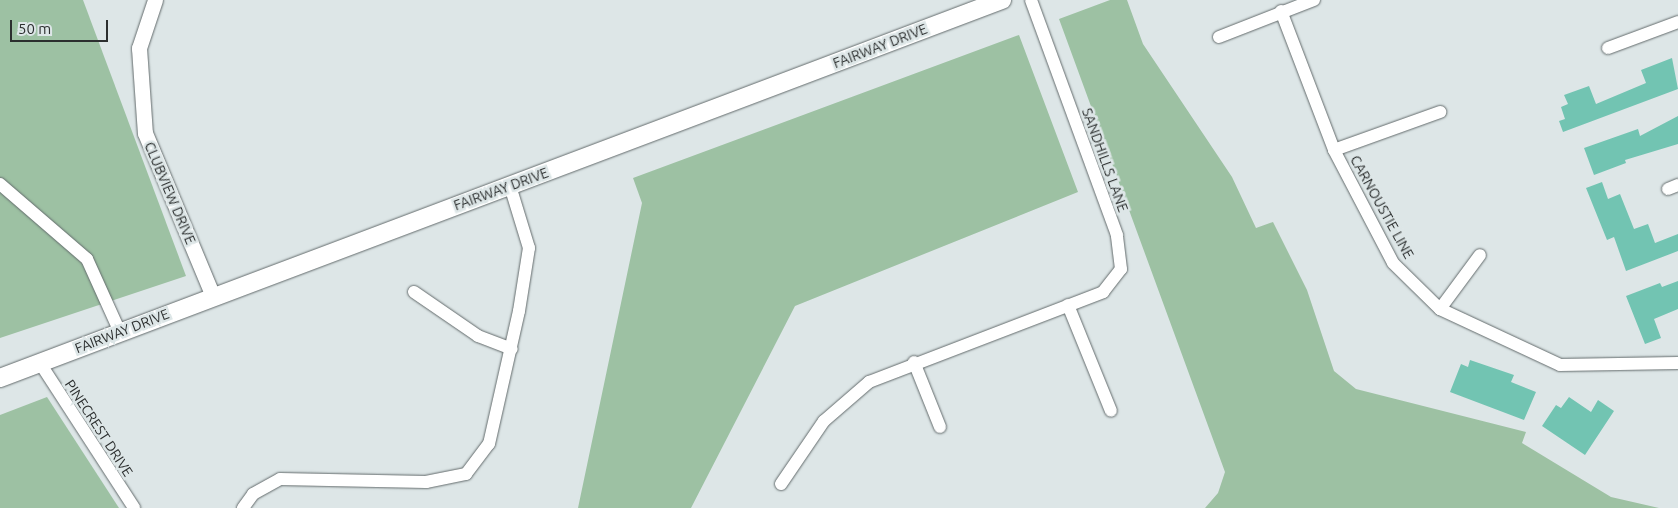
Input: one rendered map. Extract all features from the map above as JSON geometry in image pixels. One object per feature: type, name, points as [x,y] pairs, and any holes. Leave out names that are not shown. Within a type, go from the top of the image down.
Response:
[{"type":"main road","name":"FAIRWAY DRIVE","points":[[0,378],[213,296],[1002,0]]},
{"type":"street","name":"CLUBVIEW DRIVE","points":[[155,0],[139,48],[145,133],[213,296]]},
{"type":"street","name":"SANDHILLS LANE","points":[[781,484],[824,421],[869,382],[914,362],[1103,292],[1120,269],[1116,235],[1032,0]]},
{"type":"street","points":[[1219,37],[1314,0]]},
{"type":"street","name":"CARNOUSTIE LINE","points":[[1282,12],[1334,150],[1393,263],[1440,309],[1560,365],[1668,366],[1678,363]]},
{"type":"street","points":[[1608,48],[1678,22]]},
{"type":"street","points":[[1334,150],[1440,112]]},
{"type":"street","points":[[0,184],[87,259],[120,332]]},
{"type":"street","points":[[242,508],[253,494],[280,478],[426,482],[466,474],[489,444],[512,349],[529,248],[510,186]]},
{"type":"street","points":[[1440,309],[1480,255]]},
{"type":"street","points":[[414,292],[478,336],[512,349]]},
{"type":"street","points":[[1068,304],[1111,411]]},
{"type":"street","points":[[914,362],[940,427]]},
{"type":"street","name":"PINECREST DRIVE","points":[[40,363],[134,508]]},
{"type":"green space","points":[[0,0],[83,0],[186,276],[0,338]]},
{"type":"green space","points":[[1110,0],[1127,0],[1143,44],[1232,177],[1256,228],[1273,222],[1307,290],[1334,371],[1356,389],[1526,432],[1522,443],[1611,497],[1659,508],[1205,508],[1218,493],[1225,472],[1059,19]]},
{"type":"green space","points":[[1019,35],[1078,192],[795,306],[691,508],[578,508],[642,203],[633,178]]},
{"type":"green space","points":[[47,397],[119,508],[0,508],[0,415]]},
{"type":"building","points":[[1672,58],[1678,89],[1563,132],[1559,121],[1565,119],[1561,107],[1568,104],[1564,95],[1589,86],[1596,104],[1646,83],[1641,70]]},
{"type":"building","points":[[1678,116],[1678,144],[1625,160],[1626,163],[1594,175],[1584,148],[1638,129],[1640,136]]},
{"type":"building","points":[[1602,182],[1608,199],[1620,194],[1634,229],[1648,224],[1655,243],[1678,234],[1678,251],[1626,271],[1614,237],[1607,240],[1586,188]]},
{"type":"building","points":[[1678,281],[1678,309],[1654,319],[1661,338],[1645,344],[1626,296],[1660,283],[1662,287]]},
{"type":"building","points":[[1470,360],[1514,375],[1511,382],[1536,392],[1524,420],[1450,392],[1461,364],[1468,367]]},
{"type":"building","points":[[1569,397],[1591,412],[1598,400],[1614,411],[1585,455],[1542,426],[1556,405],[1561,408]]}]
